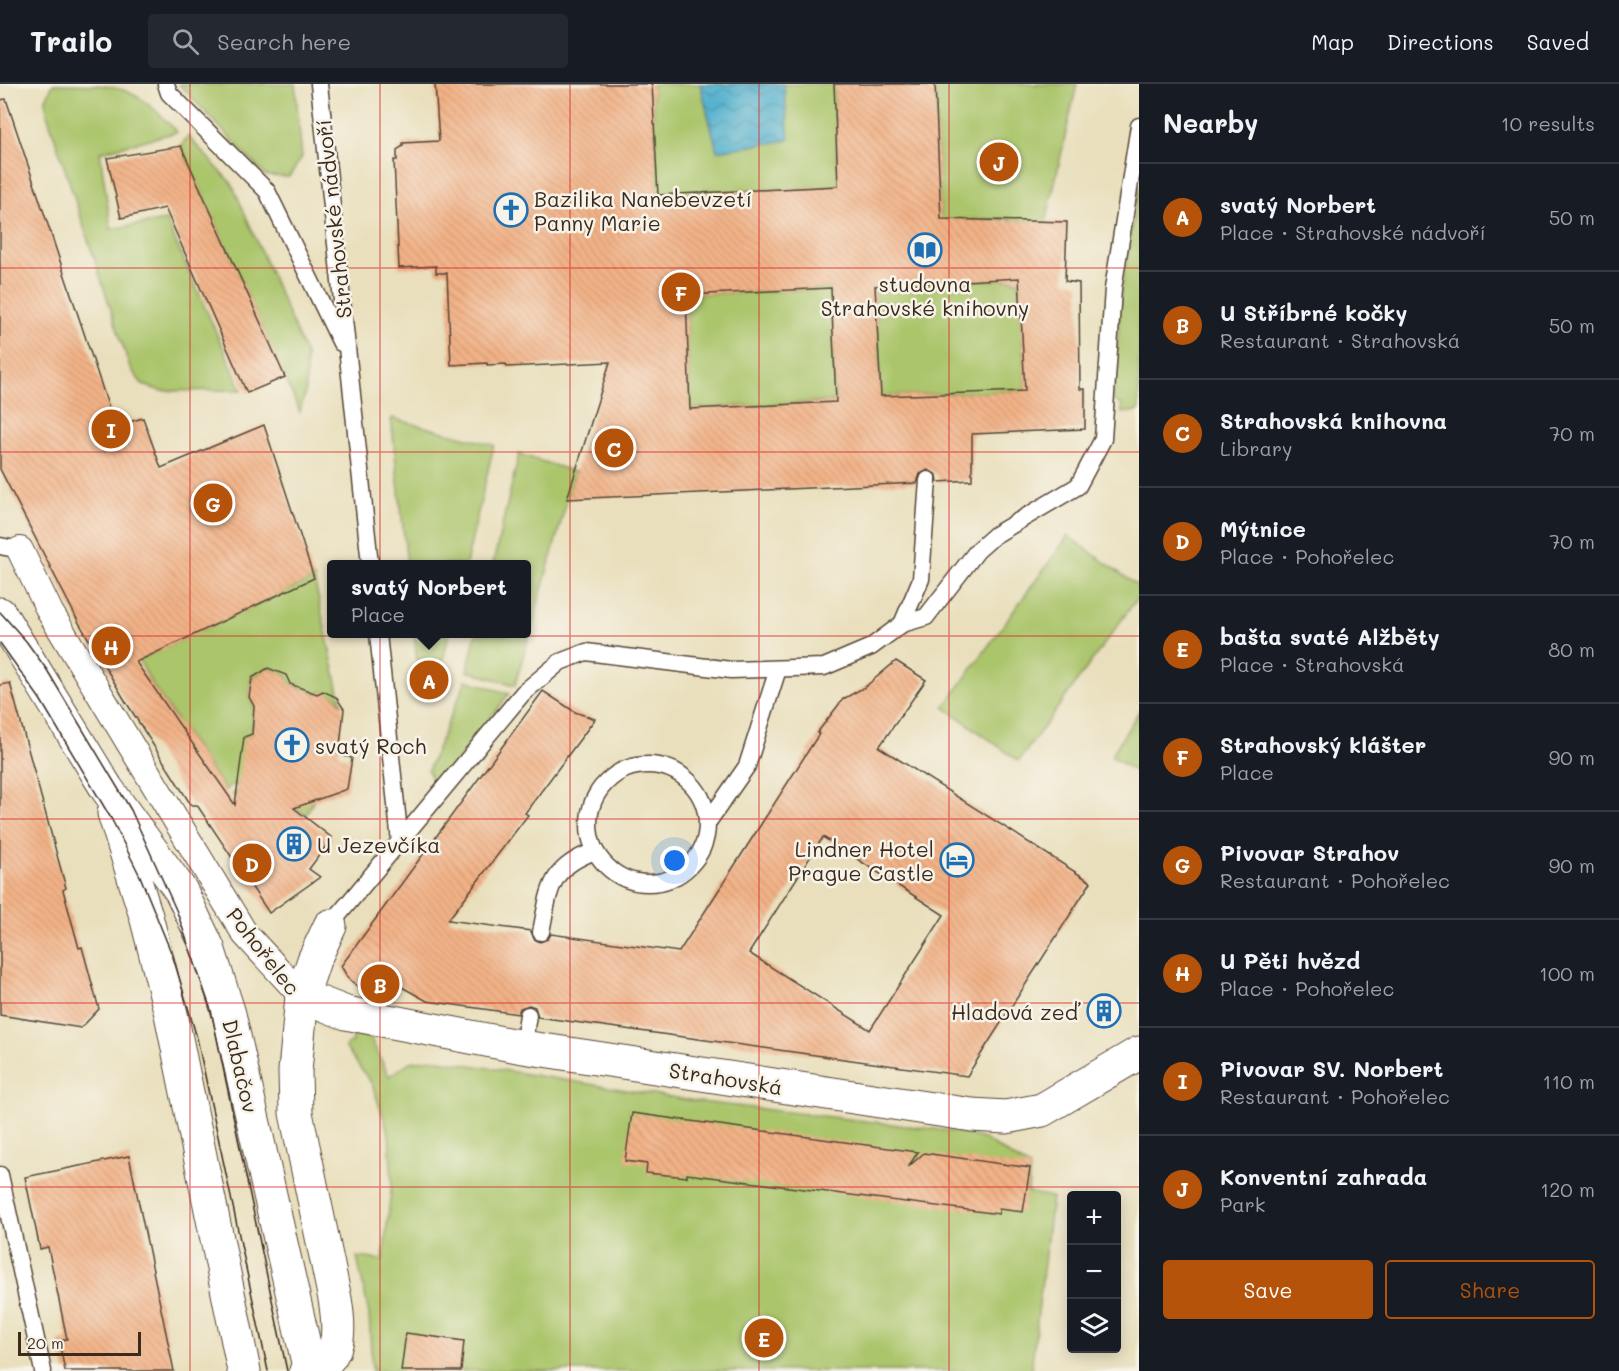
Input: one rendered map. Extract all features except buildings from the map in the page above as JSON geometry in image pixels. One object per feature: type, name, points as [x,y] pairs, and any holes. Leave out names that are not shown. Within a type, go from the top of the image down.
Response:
[{"type":"main road","name":"Dlabačov","points":[[0,614],[107,789],[181,891],[208,948],[232,1024],[309,1371]]},
{"type":"main road","points":[[0,639],[30,665]]},
{"type":"main road","name":"Dlabačov","points":[[107,789],[146,916],[171,1014],[243,1371]]},
{"type":"main road","points":[[302,996],[314,960],[333,922]]},
{"type":"main road","name":"Strahovská","points":[[302,996],[346,1014],[523,1047],[972,1115],[1006,1117],[1042,1110],[1139,1053]]},
{"type":"main road","name":"Pohořelec","points":[[302,996],[295,1071],[296,1113],[336,1299],[339,1330],[337,1345],[330,1358],[309,1371]]},
{"type":"street","name":"Pohořelec","points":[[10,548],[245,934],[302,996]]},
{"type":"lane","name":"Strahovské nádvoří","points":[[166,84],[169,93],[267,191],[347,355]]},
{"type":"lane","name":"Strahovské nádvoří","points":[[319,84],[370,560]]},
{"type":"lane","points":[[333,922],[523,693],[560,662],[586,652],[731,670],[824,667],[871,647],[902,624],[926,617],[977,551],[995,535],[1078,486],[1103,439],[1113,289],[1139,126]]},
{"type":"lane","points":[[902,624],[921,579],[928,480]]},
{"type":"lane","points":[[379,638],[400,842]]},
{"type":"lane","points":[[708,822],[747,766],[778,669]]},
{"type":"lane","points":[[642,765],[674,770],[687,779],[698,791],[708,822],[706,838],[691,866],[678,876],[663,882],[647,884],[616,874],[595,850],[589,819],[601,789],[612,777],[642,765]]},
{"type":"lane","points":[[541,932],[550,888],[561,868],[595,850]]},
{"type":"lane","points":[[523,1047],[528,1015]]},
{"type":"lane","points":[[0,1175],[43,1371]]},
{"type":"green space","points":[[53,84],[94,85],[123,90],[148,104],[177,132],[100,152],[111,229],[166,220],[242,390],[161,391],[143,385],[130,368],[47,114],[46,99]]},
{"type":"green space","points":[[179,84],[295,84],[302,157],[289,177],[266,176]]},
{"type":"green space","points":[[652,84],[834,84],[838,186],[658,195]]},
{"type":"green space","points":[[935,84],[1077,84],[1046,222],[1010,221],[1010,219],[941,220]]},
{"type":"green space","points":[[188,136],[232,184],[306,355],[306,389],[300,412],[181,146]]},
{"type":"green space","points":[[1139,185],[1139,411],[1122,413],[1122,405],[1113,400],[1121,290]]},
{"type":"green space","points":[[1006,279],[1019,281],[1025,391],[881,396],[875,286]]},
{"type":"green space","points":[[831,288],[836,401],[690,409],[686,295]]},
{"type":"green space","points":[[391,418],[494,445],[467,560],[407,560]]},
{"type":"green space","points":[[519,454],[575,472],[531,628],[531,560],[494,560]]},
{"type":"green space","points":[[1068,536],[1139,587],[1139,596],[1019,761],[944,707]]},
{"type":"green space","points":[[314,578],[342,706],[336,697],[323,691],[317,694],[290,684],[286,675],[268,668],[252,678],[249,697],[254,706],[252,734],[244,737],[314,800],[306,815],[286,801],[254,823],[233,794],[239,789],[234,784],[225,790],[153,686],[139,660]]},
{"type":"green space","points":[[414,638],[448,638],[442,665],[417,660]]},
{"type":"green space","points":[[475,638],[528,638],[515,685],[467,671]]},
{"type":"green space","points":[[466,680],[509,694],[442,780],[432,781],[428,770]]},
{"type":"green space","points":[[1139,711],[1139,774],[1111,756]]},
{"type":"green space","points":[[353,1035],[370,1037],[389,1076],[410,1062],[433,1059],[701,1102],[959,1132],[984,1139],[1030,1168],[1028,1192],[1052,1197],[1031,1371],[372,1371],[369,1314],[357,1257],[383,1260],[392,1182],[389,1134],[372,1084],[345,1047],[352,1042]]},
{"type":"water","points":[[700,84],[784,84],[789,140],[717,151]]},
{"type":"tram line","points":[[0,612],[26,641],[47,670],[131,810],[177,912],[211,1010],[287,1371]]},
{"type":"tram line","points":[[0,643],[40,699],[112,820],[140,876],[173,957],[197,1038],[268,1371]]},
{"type":"place","name":"Konventní zahrada","points":[[999,162]]},
{"type":"place","name":"Bazilika Nanebevzetí Panny Marie","points":[[511,210]]},
{"type":"place","name":"studovna Strahovské knihovny","points":[[925,250]]},
{"type":"place","name":"Strahovský klášter","points":[[681,292]]},
{"type":"place","name":"Pivovar SV. Norbert","points":[[111,429]]},
{"type":"place","name":"Strahovská knihovna","points":[[614,448]]},
{"type":"place","name":"Pivovar Strahov","points":[[213,503]]},
{"type":"place","name":"U Pěti hvězd","points":[[111,646]]},
{"type":"place","name":"svatý Norbert","points":[[429,680]]},
{"type":"place","name":"svatý Roch","points":[[292,745]]},
{"type":"place","name":"U Jezevčíka","points":[[294,844]]},
{"type":"place","name":"Lindner Hotel Prague Castle","points":[[957,860]]},
{"type":"place","name":"Mýtnice","points":[[252,863]]},
{"type":"place","name":"U Stříbrné kočky","points":[[380,984]]},
{"type":"place","name":"Hladová zeď","points":[[1104,1011]]},
{"type":"place","name":"bašta svaté Alžběty","points":[[764,1338]]}]
